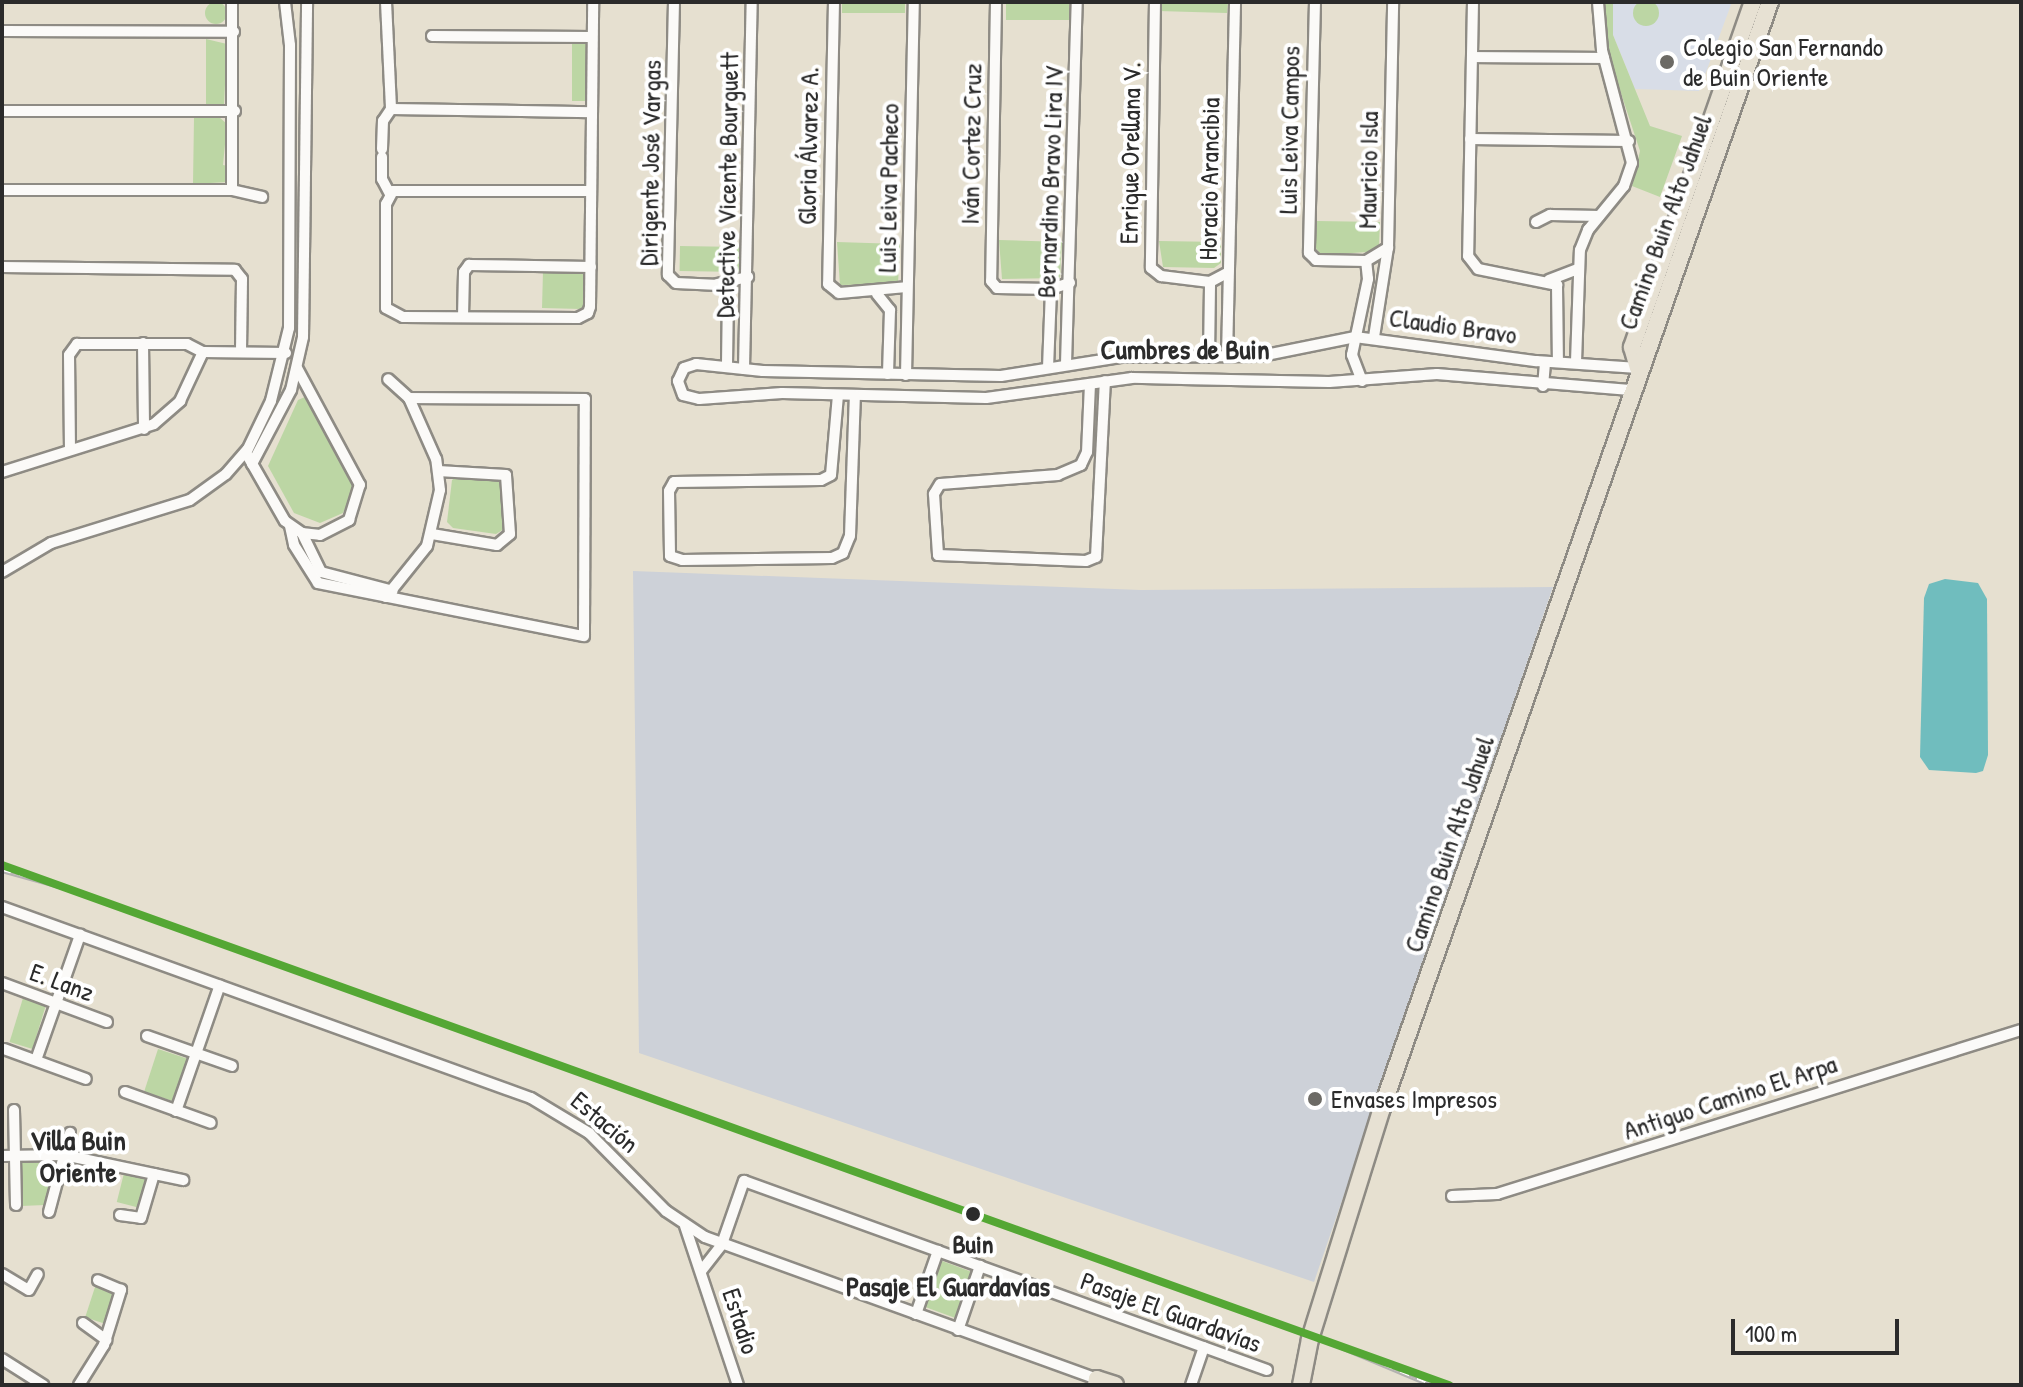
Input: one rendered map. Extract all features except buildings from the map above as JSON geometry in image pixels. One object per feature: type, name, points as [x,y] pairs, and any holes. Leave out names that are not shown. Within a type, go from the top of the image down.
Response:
[{"type":"main road","name":"Camino Buin Alto Jahuel","points":[[1638,368],[1632,347],[1753,2]]},
{"type":"main road","name":"Camino Buin Alto Jahuel","points":[[1301,1385],[1310,1339],[1369,1147],[1630,390],[1770,2]]},
{"type":"main road","name":"Estación","points":[[1096,1382],[1115,1385]]},
{"type":"street","points":[[232,2],[235,111],[232,190]]},
{"type":"street","points":[[2,572],[51,543],[190,500],[226,474],[247,450],[271,401],[286,353],[290,296],[290,45],[285,2]]},
{"type":"street","points":[[252,464],[276,424],[297,368],[304,295],[307,2]]},
{"type":"street","points":[[386,2],[391,109],[383,121],[382,179],[390,194]]},
{"type":"street","points":[[591,191],[401,189],[390,194],[386,204],[386,308],[397,316],[582,318],[590,307],[593,2]]},
{"type":"street","name":"Dirigente José Vargas","points":[[674,2],[668,275],[676,283],[715,284],[748,277]]},
{"type":"street","name":"Detective Vicente Bourguett","points":[[744,369],[752,2]]},
{"type":"street","name":"Gloria Álvarez A.","points":[[834,2],[831,290],[875,294]]},
{"type":"street","name":"Luis Leiva Pacheco","points":[[906,375],[914,2]]},
{"type":"street","name":"Iván Cortez Cruz","points":[[996,2],[993,285],[1051,289]]},
{"type":"street","name":"Bernardino Bravo Lira IV","points":[[1066,364],[1077,2]]},
{"type":"street","name":"Enrique Orellana V.","points":[[1155,2],[1150,265],[1158,276],[1210,282]]},
{"type":"street","name":"Horacio Arancibia","points":[[1227,357],[1235,2]]},
{"type":"street","name":"Luis Leiva Campos","points":[[1315,2],[1312,257],[1366,261]]},
{"type":"street","name":"Mauricio Isla","points":[[1374,337],[1388,248],[1393,2]]},
{"type":"street","points":[[1473,2],[1471,264],[1549,280],[1577,269]]},
{"type":"street","points":[[1576,362],[1577,269],[1582,242],[1628,178],[1632,163],[1629,141],[1604,58],[1598,2]]},
{"type":"street","points":[[2,31],[234,32]]},
{"type":"street","points":[[432,36],[592,37]]},
{"type":"street","points":[[1472,57],[1604,58]]},
{"type":"street","points":[[391,109],[592,112]]},
{"type":"street","points":[[2,111],[235,111]]},
{"type":"street","points":[[1470,139],[1629,141]]},
{"type":"street","points":[[2,190],[232,190],[262,197]]},
{"type":"street","points":[[1536,222],[1550,215],[1599,216]]},
{"type":"street","points":[[1366,261],[1388,248]]},
{"type":"street","name":"Mauricio Isla","points":[[1355,337],[1368,279],[1366,261]]},
{"type":"street","points":[[463,317],[464,272],[469,265],[591,267]]},
{"type":"street","points":[[2,267],[235,270],[242,279],[241,352]]},
{"type":"street","points":[[1210,282],[1229,272]]},
{"type":"street","points":[[1549,280],[1560,297],[1558,362]]},
{"type":"street","name":"Horacio Arancibia","points":[[1209,357],[1210,282]]},
{"type":"street","points":[[1051,289],[1070,283]]},
{"type":"street","name":"Dirigente José Vargas","points":[[715,284],[726,289]]},
{"type":"street","points":[[875,294],[907,287]]},
{"type":"street","name":"Detective Vicente Bourguett","points":[[726,289],[727,367]]},
{"type":"street","name":"Bernardino Bravo Lira IV","points":[[1048,368],[1051,289]]},
{"type":"street","name":"Luis Leiva Pacheco","points":[[875,294],[886,300],[890,310],[888,374]]},
{"type":"street","points":[[290,296],[298,300],[304,295]]},
{"type":"street","name":"Claudio Bravo","points":[[1630,390],[1543,386],[1461,375],[1362,381],[1125,379],[959,398],[782,393],[699,399],[680,391],[679,376],[688,366],[960,376],[1121,357],[1227,357],[1355,337],[1374,337],[1545,362],[1638,368]]},
{"type":"street","name":"Claudio Bravo","points":[[1355,337],[1353,362],[1362,381]]},
{"type":"street","points":[[70,450],[71,349],[81,343],[187,344],[203,352],[286,353]]},
{"type":"street","points":[[143,343],[144,429]]},
{"type":"street","points":[[2,472],[144,429],[180,401],[203,352]]},
{"type":"street","points":[[1121,357],[1125,379]]},
{"type":"street","name":"Claudio Bravo","points":[[1543,386],[1545,362]]},
{"type":"street","points":[[290,526],[302,533],[320,535],[343,526],[357,507],[360,485],[297,368]]},
{"type":"street","points":[[782,371],[782,393]]},
{"type":"street","points":[[959,398],[960,376]]},
{"type":"street","points":[[388,379],[409,398],[438,471],[432,534],[413,568],[390,594]]},
{"type":"street","points":[[1090,384],[1087,452],[1081,465],[1058,475],[938,485],[934,545],[941,557],[1086,561],[1096,557],[1103,474],[1105,381]]},
{"type":"street","points":[[838,395],[832,472],[851,492]]},
{"type":"street","points":[[852,471],[674,482],[669,491],[668,550],[682,560],[840,556],[850,536],[855,395]]},
{"type":"street","points":[[247,450],[252,464],[290,526],[294,545],[318,583],[390,594],[579,638],[585,634],[585,399],[409,398]]},
{"type":"street","points":[[1081,465],[1103,474]]},
{"type":"street","points":[[432,534],[497,545],[510,534],[506,475],[438,471]]},
{"type":"street","points":[[302,533],[321,572],[390,594]]},
{"type":"street","name":"Estación","points":[[2,907],[544,1104],[589,1133],[685,1226],[722,1244],[1096,1382]]},
{"type":"street","points":[[36,1060],[80,935]]},
{"type":"street","name":"E. Lanz","points":[[2,983],[107,1022]]},
{"type":"street","points":[[176,1111],[220,985]]},
{"type":"street","name":"Antiguo Camino El Arpa","points":[[1452,1196],[1497,1194],[2021,1030]]},
{"type":"street","points":[[147,1036],[232,1066]]},
{"type":"street","points":[[4,1049],[86,1079]]},
{"type":"street","points":[[125,1092],[211,1123]]},
{"type":"street","points":[[14,1110],[16,1205]]},
{"type":"street","points":[[49,1212],[70,1133]]},
{"type":"street","points":[[2,1156],[64,1155],[183,1180]]},
{"type":"street","points":[[120,1215],[141,1218],[154,1174]]},
{"type":"street","name":"Estadio","points":[[702,1270],[722,1244],[744,1181]]},
{"type":"street","name":"Pasaje El Guardavías","points":[[744,1181],[1267,1370]]},
{"type":"street","name":"Estadio","points":[[685,1226],[738,1385]]},
{"type":"street","points":[[916,1314],[938,1251]]},
{"type":"street","points":[[958,1330],[980,1266]]},
{"type":"street","points":[[2,1274],[29,1290],[38,1274]]},
{"type":"street","points":[[79,1385],[106,1340],[121,1289],[98,1280]]},
{"type":"street","points":[[83,1323],[106,1340]]},
{"type":"street","points":[[1191,1385],[1204,1347]]},
{"type":"street","points":[[2,1359],[43,1385]]},
{"type":"shaded area","name":"Colegio San Fernando de Buin Oriente","points":[[1613,2],[1732,2],[1699,91],[1635,89],[1613,35]]},
{"type":"shaded area","name":"Envases Impresos","points":[[633,571],[1141,590],[1553,587],[1314,1282],[639,1053]]},
{"type":"green space","points":[[1646,0],[1656,3],[1659,13],[1656,23],[1646,26],[1636,23],[1633,13],[1636,3]]},
{"type":"green space","points":[[212,2],[220,2],[227,13],[220,24],[212,24],[205,17],[205,9]]},
{"type":"green space","points":[[842,2],[905,2],[905,13],[842,13]]},
{"type":"green space","points":[[1006,2],[1069,2],[1069,20],[1006,20]]},
{"type":"green space","points":[[1158,2],[1228,2],[1227,13],[1158,11]]},
{"type":"green space","points":[[1605,2],[1613,2],[1613,35],[1650,126],[1682,136],[1660,197],[1632,186],[1640,151],[1609,57]]},
{"type":"green space","points":[[206,39],[227,44],[224,105],[206,105]]},
{"type":"green space","points":[[572,43],[587,43],[587,101],[572,101]]},
{"type":"green space","points":[[194,117],[219,117],[227,124],[223,165],[228,166],[228,182],[193,184]]},
{"type":"green space","points":[[1317,221],[1380,222],[1379,246],[1368,252],[1321,255],[1315,247]]},
{"type":"green space","points":[[999,240],[1062,242],[1060,278],[1002,279]]},
{"type":"green space","points":[[1159,241],[1221,242],[1221,263],[1214,268],[1163,267]]},
{"type":"green space","points":[[837,242],[900,244],[898,284],[840,285]]},
{"type":"green space","points":[[680,246],[741,247],[741,272],[680,271]]},
{"type":"green space","points":[[543,271],[587,272],[586,303],[581,309],[542,308]]},
{"type":"green space","points":[[307,396],[354,487],[343,513],[320,523],[294,513],[268,466],[298,400]]},
{"type":"green space","points":[[458,475],[502,477],[504,529],[496,534],[453,528],[447,522],[452,480]]},
{"type":"green space","points":[[23,998],[46,1005],[33,1049],[10,1042]]},
{"type":"green space","points":[[158,1049],[188,1059],[175,1102],[144,1092]]},
{"type":"green space","points":[[20,1162],[57,1163],[45,1205],[21,1206]]},
{"type":"green space","points":[[124,1173],[148,1179],[141,1208],[117,1202]]},
{"type":"green space","points":[[942,1261],[972,1272],[955,1318],[925,1307]]},
{"type":"green space","points":[[96,1284],[115,1290],[104,1323],[85,1317]]},
{"type":"water","points":[[1945,579],[1978,583],[1987,599],[1988,755],[1983,771],[1976,773],[1929,770],[1920,757],[1924,598],[1929,584]]},
{"type":"railway","points":[[2,870],[70,889]]},
{"type":"railway","points":[[1334,1344],[1432,1385]]},
{"type":"transit line","points":[[2,865],[1449,1385]]},
{"type":"place","name":"Colegio San Fernando de Buin Oriente","points":[[1667,62]]},
{"type":"place","name":"Envases Impresos","points":[[1315,1099]]},
{"type":"place","name":"Buin","points":[[973,1214]]},
{"type":"district","name":"Cumbres de Buin","points":[[1185,349]]},
{"type":"district","name":"Villa Buin Oriente","points":[[78,1156]]},
{"type":"district","name":"Pasaje El Guardavías","points":[[948,1286]]}]
